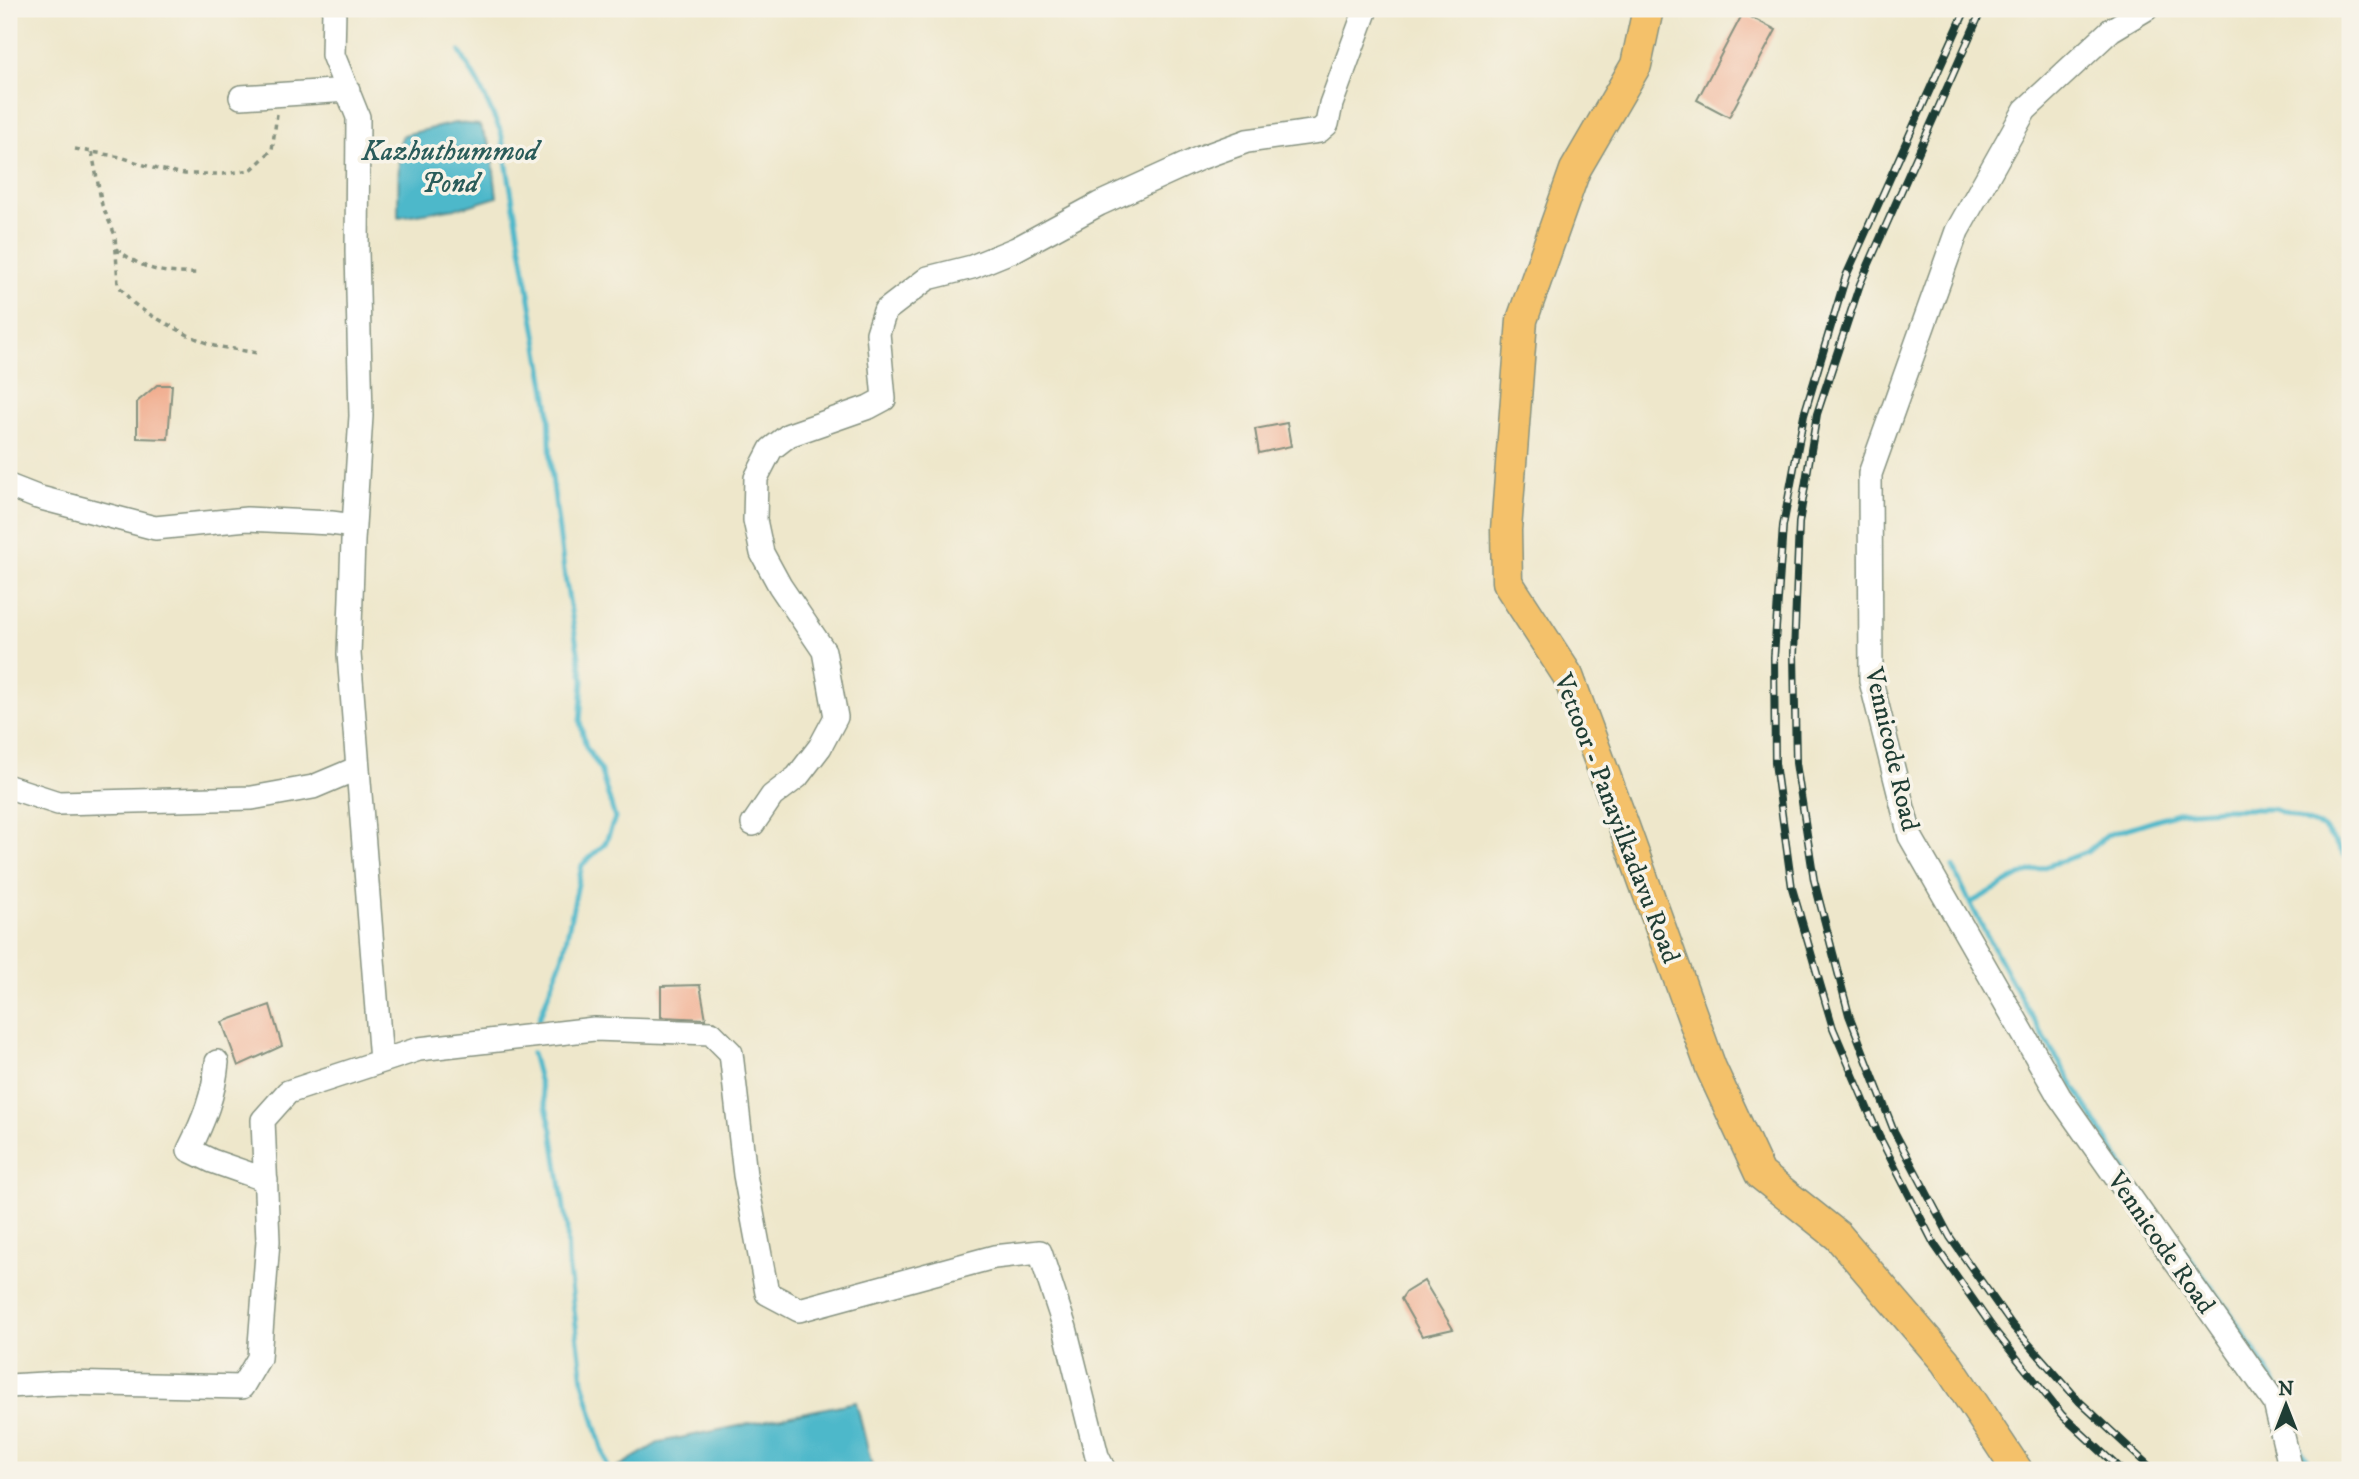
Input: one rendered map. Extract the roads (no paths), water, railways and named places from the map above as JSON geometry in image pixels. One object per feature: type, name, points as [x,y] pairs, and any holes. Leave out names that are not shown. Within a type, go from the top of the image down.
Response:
[{"type":"main road","name":"Vettoor - Panayilkadavu Road","points":[[1648,9],[1636,65],[1575,170],[1522,320],[1506,530],[1507,582],[1567,676],[1711,1068],[1760,1174],[1838,1236],[1945,1361],[2017,1470]]},
{"type":"street","points":[[334,9],[334,55],[358,117],[357,251],[361,416],[349,654],[381,1061]]},
{"type":"street","points":[[753,824],[772,796],[797,776],[820,747],[836,717],[824,651],[780,586],[762,553],[755,520],[757,478],[771,449],[789,435],[869,407],[884,398],[878,332],[885,311],[928,278],[972,267],[1016,249],[1109,199],[1199,158],[1247,141],[1319,131],[1327,124],[1331,104],[1366,9]]},
{"type":"street","name":"Vennicode Road","points":[[2146,9],[2111,30],[2025,110],[1957,231],[1870,474],[1871,681],[1910,836],[2059,1096],[2275,1404],[2291,1470]]},
{"type":"street","points":[[241,97],[348,90]]},
{"type":"street","points":[[9,486],[37,497],[155,528],[247,519],[354,526]]},
{"type":"street","points":[[9,787],[58,803],[252,798],[313,787],[358,768]]},
{"type":"street","points":[[9,1386],[61,1383],[242,1387],[259,1357],[268,1241],[263,1120],[288,1092],[419,1049],[594,1030],[711,1033],[731,1053],[745,1175],[767,1293],[799,1310],[994,1257],[1040,1252],[1065,1328],[1097,1456],[1104,1470]]},
{"type":"street","points":[[216,1062],[215,1086],[206,1116],[189,1150],[266,1180]]},
{"type":"water","name":"Kazhuthummod Pond","points":[[455,123],[479,125],[491,147],[497,197],[468,206],[398,217],[399,145],[403,135]]},
{"type":"water","points":[[856,1402],[873,1470],[613,1470],[660,1442]]},
{"type":"waterway","points":[[460,52],[501,132],[549,409],[551,469],[564,571],[583,680],[580,722],[586,747],[600,769],[615,818],[605,844],[582,865],[563,955],[539,1019]]},
{"type":"waterway","points":[[1972,902],[2021,875],[2087,852],[2107,835],[2180,812],[2273,809],[2324,828],[2350,862]]},
{"type":"waterway","points":[[1953,867],[2015,988],[2133,1182]]},
{"type":"waterway","points":[[532,1053],[552,1130],[567,1228],[568,1262],[583,1381],[608,1470]]},
{"type":"waterway","points":[[2143,1196],[2228,1309],[2280,1391]]},
{"type":"waterway","points":[[2295,1440],[2313,1470]]},
{"type":"railway","points":[[1966,9],[1846,276],[1804,415],[1783,526],[1774,657],[1775,763],[1792,888],[1833,1028],[1879,1136],[1934,1244],[1995,1331],[2062,1415],[2121,1470]]},
{"type":"railway","points":[[1982,9],[1860,284],[1817,414],[1799,523],[1794,654],[1796,763],[1814,880],[1849,1015],[1894,1131],[1950,1237],[2012,1325],[2080,1402],[2153,1470]]}]
